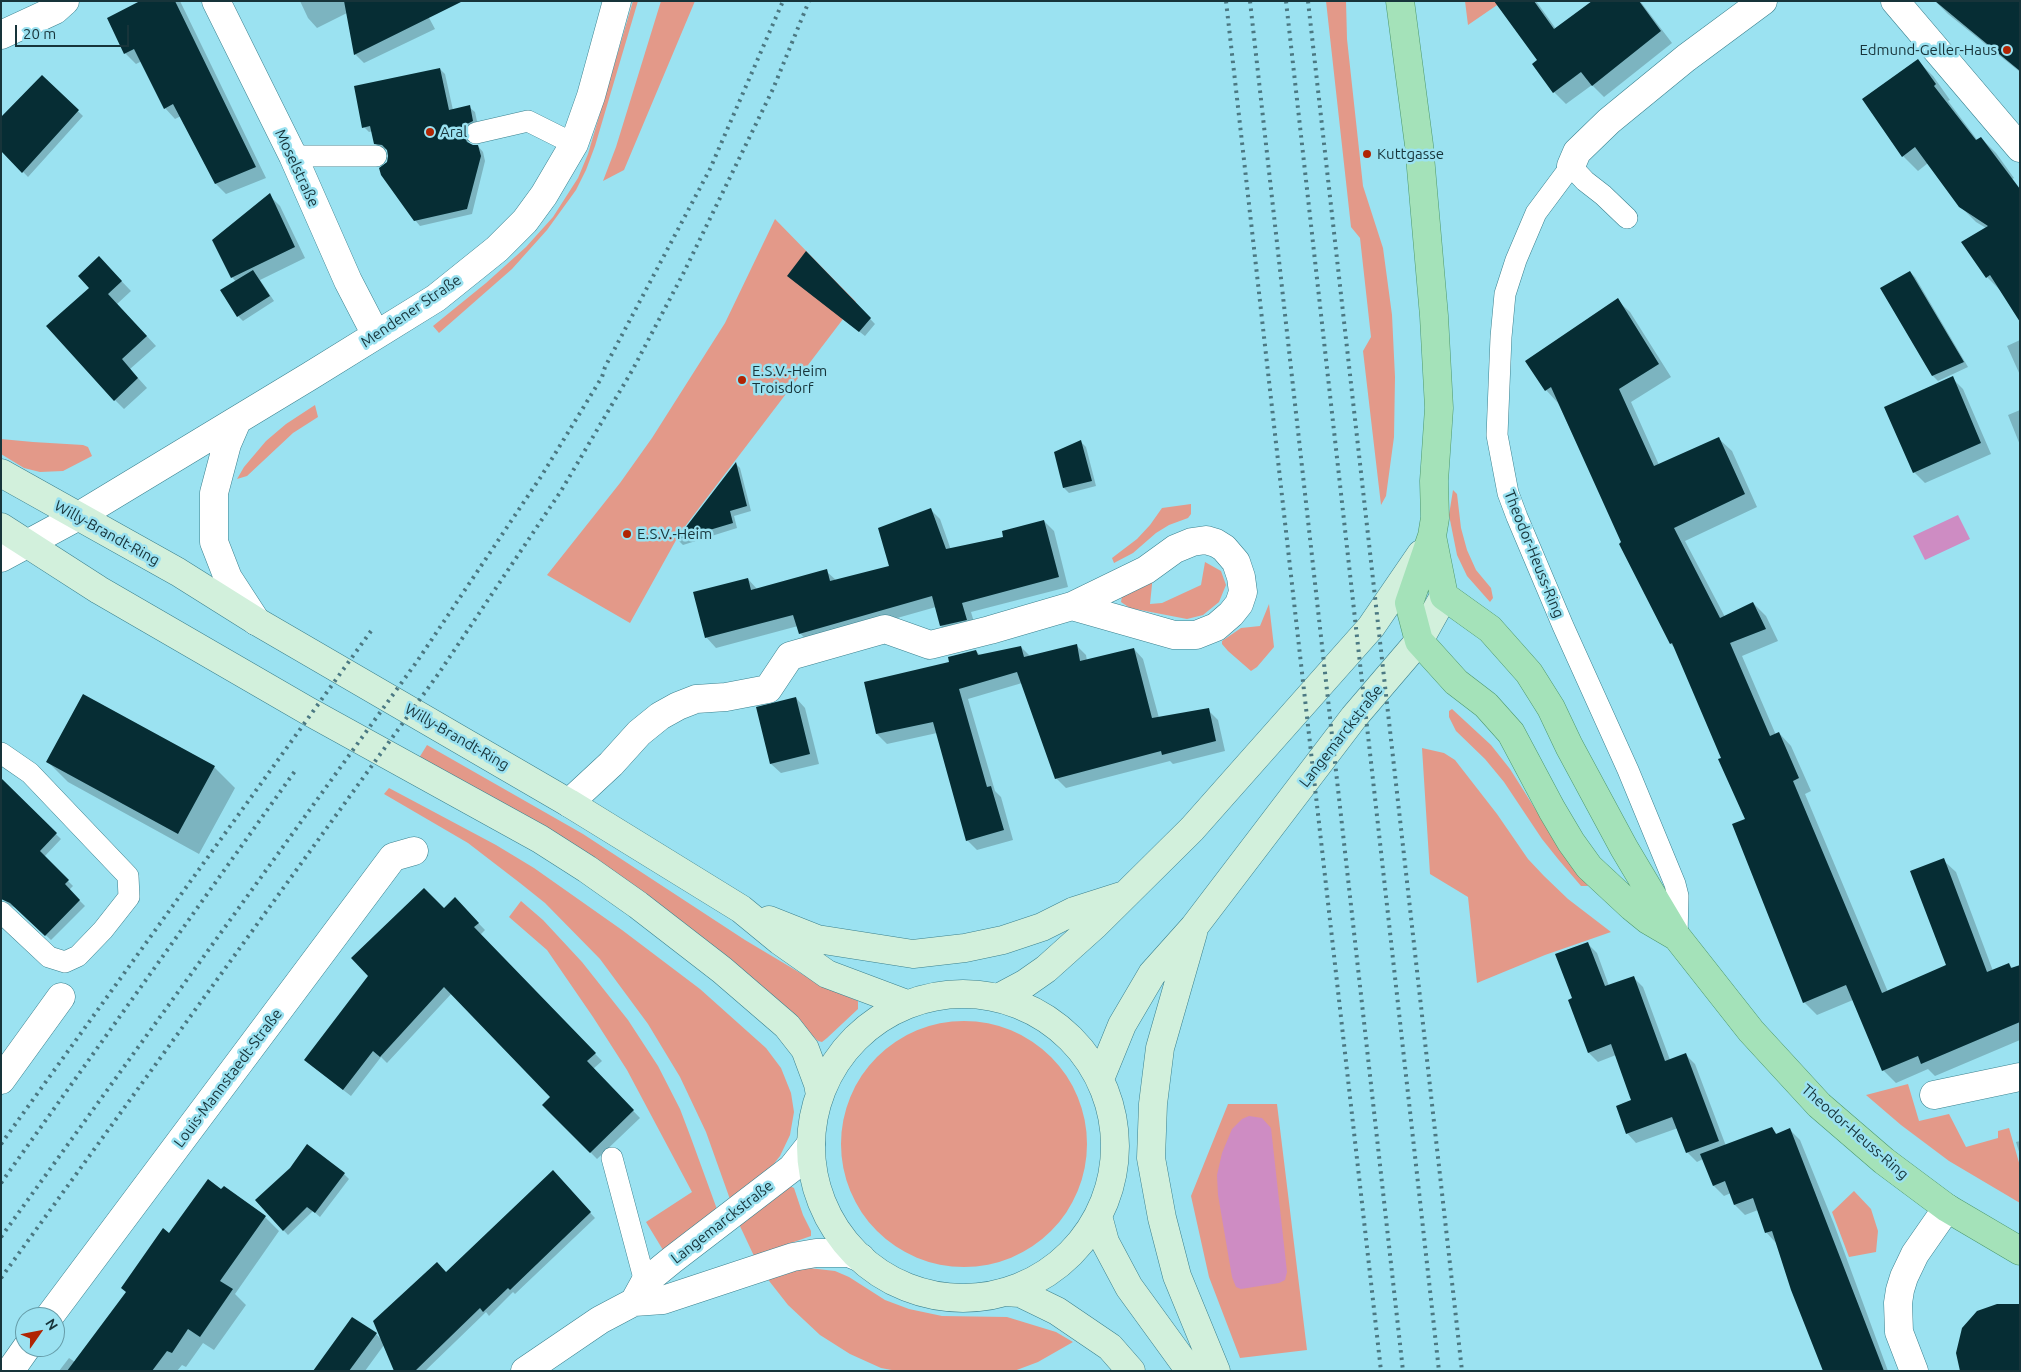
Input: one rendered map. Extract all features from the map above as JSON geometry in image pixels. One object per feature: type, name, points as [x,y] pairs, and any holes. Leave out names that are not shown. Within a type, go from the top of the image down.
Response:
[{"type":"main road","points":[[1400,1],[1419,145],[1434,316],[1439,408],[1432,536],[1409,602]]},
{"type":"main road","name":"Willy-Brandt-Ring","points":[[1,473],[178,572],[256,620],[569,803],[741,909],[780,941],[827,974],[907,1004]]},
{"type":"main road","points":[[1,527],[116,600],[308,711],[540,839],[638,904],[722,970],[788,1026],[805,1049],[820,1094]]},
{"type":"main road","points":[[1382,614],[1409,602],[1444,596],[1432,536]]},
{"type":"main road","points":[[998,998],[1026,983],[1046,969],[1095,925],[1192,829],[1382,614],[1432,536]]},
{"type":"main road","name":"Theodor-Heuss-Ring","points":[[1444,596],[1490,629],[1529,673],[1551,708],[1569,746],[1624,848],[1677,938],[1751,1031],[1819,1105],[1884,1161],[1947,1208],[2020,1251]]},
{"type":"main road","name":"Langemarckstraße","points":[[1100,1079],[1122,1025],[1152,974],[1194,927],[1354,717],[1419,641],[1444,596]]},
{"type":"main road","name":"Theodor-Heuss-Ring","points":[[1409,602],[1419,641],[1456,682],[1486,705],[1511,733],[1552,810],[1571,842],[1589,866],[1637,912],[1677,938]]},
{"type":"main road","points":[[741,909],[817,939],[913,954],[965,948],[1003,940],[1042,927],[1074,911],[1125,895]]},
{"type":"main road","name":"Langemarckstraße","points":[[1194,927],[1160,1048],[1153,1104],[1151,1158],[1162,1218],[1177,1276],[1216,1371]]},
{"type":"main road","points":[[968,994],[998,998],[1030,1009],[1058,1027],[1082,1050],[1100,1079],[1112,1112],[1115,1148],[1110,1183],[1098,1216],[1081,1242],[1058,1264],[1033,1281],[1004,1292],[974,1297],[943,1296],[914,1289],[886,1276],[861,1258],[840,1234],[824,1207],[814,1176],[811,1144],[813,1119],[820,1094],[834,1065],[854,1040],[879,1019],[907,1004],[937,995],[968,994]]},
{"type":"main road","points":[[1098,1216],[1105,1242],[1129,1287],[1190,1371]]},
{"type":"main road","points":[[1004,1292],[1020,1293],[1057,1311],[1110,1347],[1131,1371]]},
{"type":"street","points":[[1,34],[55,10],[65,1]]},
{"type":"street","name":"Moselstraße","points":[[216,1],[293,156],[348,281],[376,335]]},
{"type":"street","name":"Mendener Straße","points":[[1,558],[77,516],[237,421],[436,298],[497,249],[525,221],[544,195],[574,144],[588,104],[617,1]]},
{"type":"street","points":[[1572,166],[1578,152],[1609,121],[1686,58],[1764,1]]},
{"type":"street","points":[[1895,1],[2020,148]]},
{"type":"street","points":[[237,421],[227,444],[214,493],[214,542],[228,578],[256,620]]},
{"type":"street","points":[[569,803],[639,733],[660,716],[696,699],[726,697],[768,689],[790,656],[885,629],[930,645],[1072,606],[1146,570],[1175,550],[1192,542],[1206,540],[1224,548],[1236,562],[1243,592],[1239,604],[1231,614],[1216,627],[1196,635],[1174,635],[1072,606]]},
{"type":"street","name":"Louis-Mannstaedt-Straße","points":[[56,1307],[393,857],[414,851]]},
{"type":"street","points":[[1,1080],[61,997]]},
{"type":"street","points":[[1934,1095],[2020,1077]]},
{"type":"street","name":"Langemarckstraße","points":[[525,1371],[640,1292],[672,1260],[792,1168],[811,1144]]},
{"type":"street","points":[[1914,1371],[1898,1332],[1900,1290],[1915,1254],[1947,1208]]},
{"type":"street","name":"Langemarckstraße","points":[[640,1292],[664,1300],[793,1256],[816,1253],[849,1253],[861,1258]]},
{"type":"street","points":[[10,1371],[20,1357]]},
{"type":"lane","points":[[476,133],[528,121],[574,144]]},
{"type":"lane","points":[[293,156],[376,156]]},
{"type":"lane","points":[[1572,166],[1585,181],[1603,195],[1626,218]]},
{"type":"lane","name":"Theodor-Heuss-Ring","points":[[1572,166],[1536,213],[1516,260],[1505,294],[1501,337],[1497,435],[1508,493],[1517,517],[1563,626],[1628,770],[1675,884],[1678,896],[1677,938]]},
{"type":"lane","points":[[1,753],[30,773],[128,876],[129,897],[78,956],[65,962],[49,957],[1,912]]},
{"type":"lane","points":[[612,1158],[640,1292]]},
{"type":"shaded area","points":[[633,1],[638,1],[595,146],[576,190],[547,230],[512,269],[439,333],[433,326],[486,283],[526,247],[553,217],[578,178],[588,154]]},
{"type":"shaded area","points":[[661,1],[695,1],[624,170],[603,181],[616,147]]},
{"type":"shaded area","points":[[1326,1],[1346,1],[1347,39],[1363,186],[1383,248],[1392,315],[1395,377],[1394,437],[1386,496],[1381,505],[1363,351],[1371,337],[1360,238],[1351,227]]},
{"type":"shaded area","points":[[1465,1],[1503,1],[1468,25]]},
{"type":"shaded area","name":"E.S.V.-Heim Troisdorf","points":[[775,219],[856,302],[680,533],[630,623],[547,575],[620,483],[652,438],[725,323]]},
{"type":"shaded area","points":[[315,405],[318,417],[293,433],[247,476],[237,479],[244,467],[266,441],[286,424]]},
{"type":"shaded area","points":[[1,439],[83,445],[88,447],[92,456],[63,471],[40,472],[24,468],[1,454]]},
{"type":"shaded area","points":[[1453,490],[1457,494],[1461,528],[1467,550],[1476,570],[1491,588],[1493,598],[1490,602],[1467,576],[1457,555],[1449,515]]},
{"type":"shaded area","points":[[1191,504],[1191,514],[1188,518],[1169,525],[1156,533],[1133,553],[1114,563],[1112,558],[1137,539],[1162,508]]},
{"type":"shaded area","points":[[1958,515],[1970,539],[1925,560],[1913,536]]},
{"type":"shaded area","points":[[1205,562],[1221,571],[1226,585],[1219,602],[1203,615],[1187,619],[1130,608],[1121,602],[1122,596],[1153,575],[1150,604],[1162,603],[1201,585]]},
{"type":"shaded area","points":[[1269,604],[1274,647],[1257,667],[1251,671],[1228,651],[1222,644],[1222,641],[1241,628],[1260,626]]},
{"type":"shaded area","points":[[1452,709],[1491,745],[1510,769],[1563,853],[1588,886],[1581,886],[1558,859],[1542,839],[1504,782],[1485,759],[1456,731],[1449,717],[1449,711]]},
{"type":"shaded area","points":[[427,745],[583,834],[745,940],[817,983],[858,1001],[858,1009],[822,1042],[818,1041],[801,1025],[419,758]]},
{"type":"shaded area","points":[[1422,748],[1444,753],[1455,760],[1497,814],[1528,859],[1568,899],[1611,932],[1545,955],[1477,983],[1468,897],[1430,874]]},
{"type":"shaded area","points":[[389,788],[496,845],[534,868],[622,930],[700,989],[766,1048],[781,1068],[791,1093],[794,1112],[790,1135],[780,1156],[765,1175],[731,1202],[706,1132],[680,1077],[648,1024],[600,959],[545,903],[468,843],[384,794]]},
{"type":"shaded area","points":[[521,901],[543,920],[582,962],[628,1020],[658,1066],[680,1109],[718,1212],[663,1250],[646,1222],[692,1192],[627,1070],[593,1017],[547,950],[509,917]]},
{"type":"shaded area","points":[[964,1021],[988,1024],[1011,1031],[1032,1042],[1051,1057],[1066,1076],[1077,1097],[1084,1120],[1087,1144],[1084,1168],[1077,1191],[1066,1212],[1051,1231],[1032,1246],[1011,1257],[988,1264],[964,1267],[940,1264],[917,1257],[896,1246],[877,1231],[862,1212],[851,1191],[844,1168],[841,1144],[844,1120],[851,1097],[862,1076],[877,1057],[896,1042],[917,1031],[940,1024]]},
{"type":"shaded area","points":[[1908,1084],[1919,1121],[1949,1114],[1966,1147],[1998,1138],[1998,1131],[2009,1128],[2020,1166],[2020,1203],[1949,1161],[1901,1125],[1866,1095]]},
{"type":"shaded area","points":[[1228,1104],[1277,1104],[1307,1350],[1240,1358],[1209,1277],[1191,1196]]},
{"type":"shaded area","points":[[1249,1116],[1262,1118],[1271,1128],[1287,1272],[1285,1280],[1279,1283],[1241,1289],[1236,1287],[1232,1277],[1218,1195],[1217,1175],[1222,1153],[1232,1129],[1242,1119]]},
{"type":"shaded area","points":[[790,1186],[794,1188],[803,1215],[811,1231],[811,1236],[754,1256],[739,1224]]},
{"type":"shaded area","points":[[1854,1191],[1871,1209],[1878,1231],[1876,1252],[1849,1257],[1832,1212]]},
{"type":"shaded area","points":[[800,1267],[835,1271],[849,1277],[885,1300],[909,1309],[942,1316],[1007,1317],[1056,1332],[1073,1342],[1038,1362],[1014,1371],[897,1371],[881,1368],[850,1354],[820,1335],[788,1305],[766,1277]]},
{"type":"building","points":[[140,1],[175,1],[256,167],[215,184],[173,104],[164,109],[134,49],[124,54],[107,18]]},
{"type":"building","points":[[344,1],[463,1],[354,55]]},
{"type":"building","points":[[1494,1],[1534,1],[1554,29],[1592,1],[1639,1],[1661,31],[1592,86],[1581,72],[1553,93],[1532,64],[1537,60]]},
{"type":"building","name":"Edmund-Geller-Haus","points":[[1935,1],[2020,1],[2020,71],[1970,30]]},
{"type":"building","points":[[1918,59],[1936,84],[1934,86],[1976,140],[1981,137],[2020,189],[2020,322],[1990,275],[1986,278],[1961,242],[1988,226],[1959,207],[1915,147],[1902,157],[1862,99]]},
{"type":"building","points":[[440,68],[449,110],[470,105],[473,121],[467,124],[464,135],[467,142],[478,145],[481,156],[467,209],[414,221],[381,175],[379,168],[387,162],[387,150],[382,145],[374,144],[370,126],[362,128],[354,86]]},
{"type":"building","points":[[42,75],[79,110],[22,173],[1,151],[1,117]]},
{"type":"building","points":[[270,193],[295,247],[231,278],[212,240]]},
{"type":"building","points":[[806,251],[871,318],[859,332],[787,276]]},
{"type":"building","points":[[99,256],[122,281],[108,294],[147,336],[122,359],[138,378],[114,401],[46,326],[89,288],[78,276]]},
{"type":"building","points":[[253,270],[270,296],[237,317],[220,290]]},
{"type":"building","points":[[1910,271],[1964,362],[1932,376],[1880,288]]},
{"type":"building","points":[[1618,298],[1659,364],[1619,389],[1654,466],[1719,437],[1745,494],[1674,528],[1720,618],[1753,602],[1766,629],[1730,643],[1770,736],[1779,732],[1799,778],[1793,781],[1882,993],[1946,965],[1910,871],[1944,858],[1987,972],[2009,963],[2011,968],[2020,965],[2020,1022],[1921,1064],[1918,1056],[1882,1071],[1846,985],[1803,1003],[1732,824],[1745,819],[1718,759],[1721,758],[1672,643],[1670,644],[1619,544],[1621,542],[1551,387],[1545,391],[1525,361]]},
{"type":"building","points":[[1953,376],[1981,443],[1913,473],[1884,407]]},
{"type":"building","points":[[1081,440],[1092,481],[1063,488],[1054,452]]},
{"type":"building","points":[[736,462],[747,506],[730,511],[733,523],[676,540]]},
{"type":"building","points":[[931,508],[946,549],[1003,537],[1002,531],[1044,520],[1059,577],[962,603],[967,620],[940,626],[932,596],[799,634],[793,615],[705,638],[693,592],[748,578],[751,590],[827,569],[830,581],[889,566],[878,528]]},
{"type":"building","points":[[1077,644],[1080,661],[1134,648],[1152,718],[1209,708],[1216,741],[1162,755],[1161,751],[1055,779],[1017,672],[959,689],[987,787],[991,786],[1004,830],[966,841],[933,722],[876,734],[864,682],[949,662],[948,657],[976,650],[978,655],[1021,646],[1024,657]]},
{"type":"building","points":[[83,694],[215,766],[178,834],[46,762]]},
{"type":"building","points":[[796,697],[810,754],[770,764],[756,707]]},
{"type":"building","points":[[1,778],[57,833],[40,851],[69,880],[65,884],[80,900],[45,936],[10,903],[1,899]]},
{"type":"building","points":[[424,888],[444,908],[455,897],[479,923],[474,927],[596,1053],[587,1061],[634,1110],[590,1153],[542,1105],[550,1097],[444,987],[380,1057],[373,1051],[343,1090],[304,1060],[368,976],[351,958]]},
{"type":"building","points":[[1588,942],[1605,986],[1634,976],[1665,1061],[1686,1053],[1719,1141],[1686,1153],[1672,1117],[1626,1134],[1616,1106],[1631,1100],[1611,1044],[1588,1053],[1568,1000],[1572,998],[1555,954]]},
{"type":"building","points":[[1772,1127],[1776,1134],[1790,1128],[1884,1371],[1823,1371],[1791,1290],[1772,1231],[1765,1233],[1753,1198],[1734,1205],[1725,1181],[1713,1186],[1700,1154]]},
{"type":"building","points":[[307,1144],[345,1173],[315,1213],[307,1207],[283,1231],[255,1200],[290,1168]]},
{"type":"building","points":[[553,1170],[591,1212],[510,1290],[508,1288],[483,1312],[480,1308],[415,1371],[394,1371],[373,1321],[437,1262],[446,1272]]},
{"type":"building","points":[[208,1179],[221,1189],[224,1186],[266,1216],[220,1281],[233,1289],[200,1337],[188,1329],[172,1353],[167,1351],[152,1371],[67,1371],[126,1292],[121,1288],[163,1228],[169,1233]]},
{"type":"building","points":[[1997,1304],[2020,1304],[2020,1371],[1960,1371],[1956,1353],[1962,1328],[1977,1311]]},
{"type":"building","points":[[352,1317],[377,1333],[349,1371],[313,1371]]},
{"type":"railway","points":[[1,1237],[418,660],[542,475],[602,377],[605,367],[710,169],[783,1]]},
{"type":"railway","points":[[1,1278],[439,673],[561,491],[633,369],[683,274],[773,89],[809,1]]},
{"type":"railway","points":[[1226,1],[1381,1371]]},
{"type":"railway","points":[[1250,1],[1403,1371]]},
{"type":"railway","points":[[1286,1],[1439,1371]]},
{"type":"railway","points":[[1308,1],[1462,1371]]},
{"type":"railway","points":[[1,1144],[371,631]]},
{"type":"railway","points":[[1,1183],[295,771]]},
{"type":"place","name":"Edmund-Geller-Haus","points":[[2007,50]]},
{"type":"place","name":"Aral","points":[[430,132]]},
{"type":"place","name":"Kuttgasse","points":[[1367,154]]},
{"type":"place","name":"E.S.V.-Heim Troisdorf","points":[[742,380]]},
{"type":"place","name":"E.S.V.-Heim","points":[[627,534]]}]
